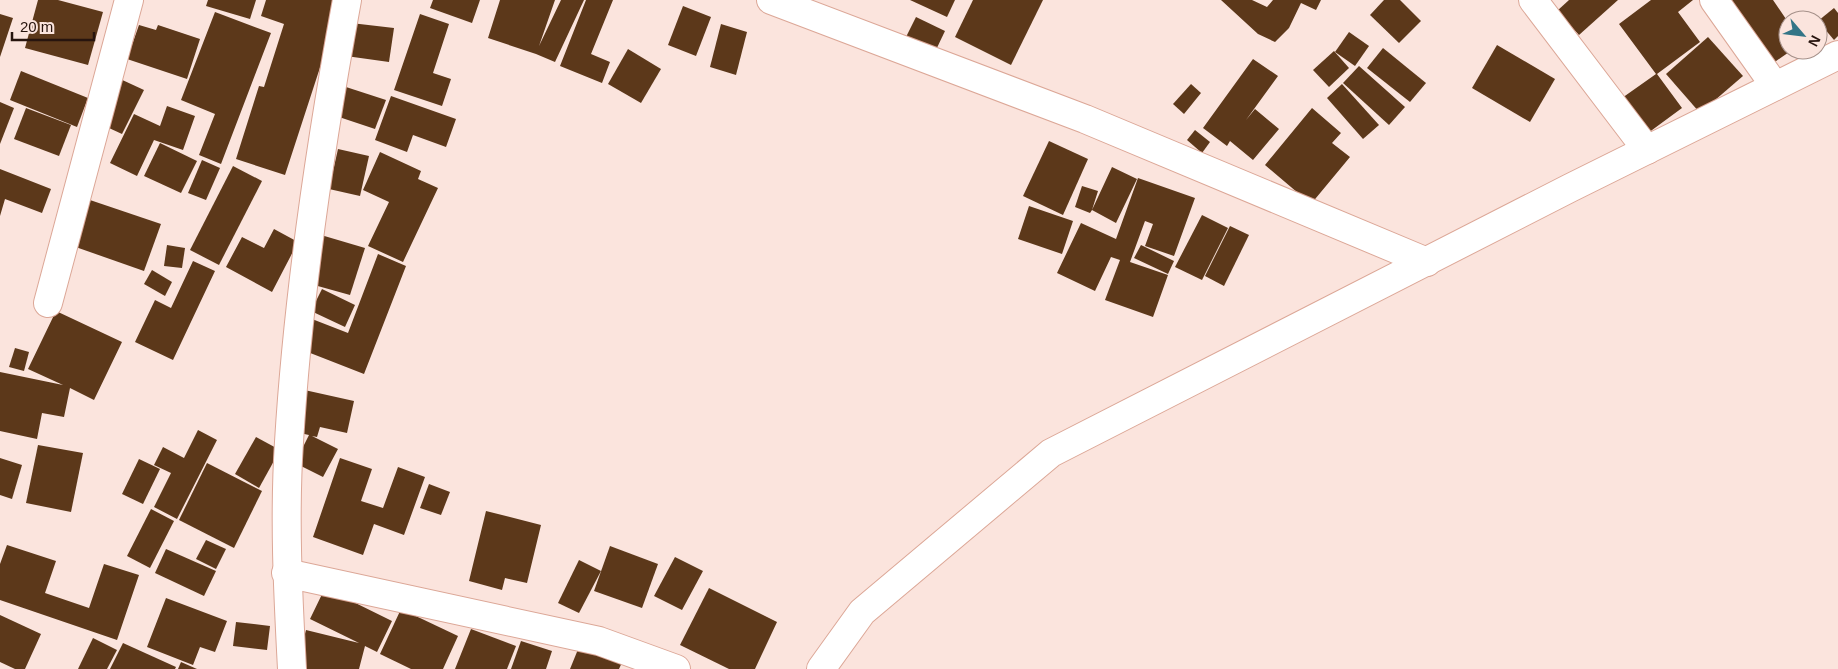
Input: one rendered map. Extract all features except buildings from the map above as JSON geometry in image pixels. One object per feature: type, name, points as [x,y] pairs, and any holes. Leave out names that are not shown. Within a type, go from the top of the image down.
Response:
[{"type":"street","points":[[48,303],[129,0]]},
{"type":"street","points":[[292,669],[286,573],[288,444],[299,318],[324,125],[347,0]]},
{"type":"street","points":[[771,0],[1085,119],[1427,262]]},
{"type":"street","points":[[1533,0],[1647,150]]},
{"type":"street","points":[[1714,0],[1775,86]]},
{"type":"street","points":[[821,669],[862,612],[1051,453],[1838,55]]},
{"type":"street","points":[[286,573],[599,642],[676,669]]}]
